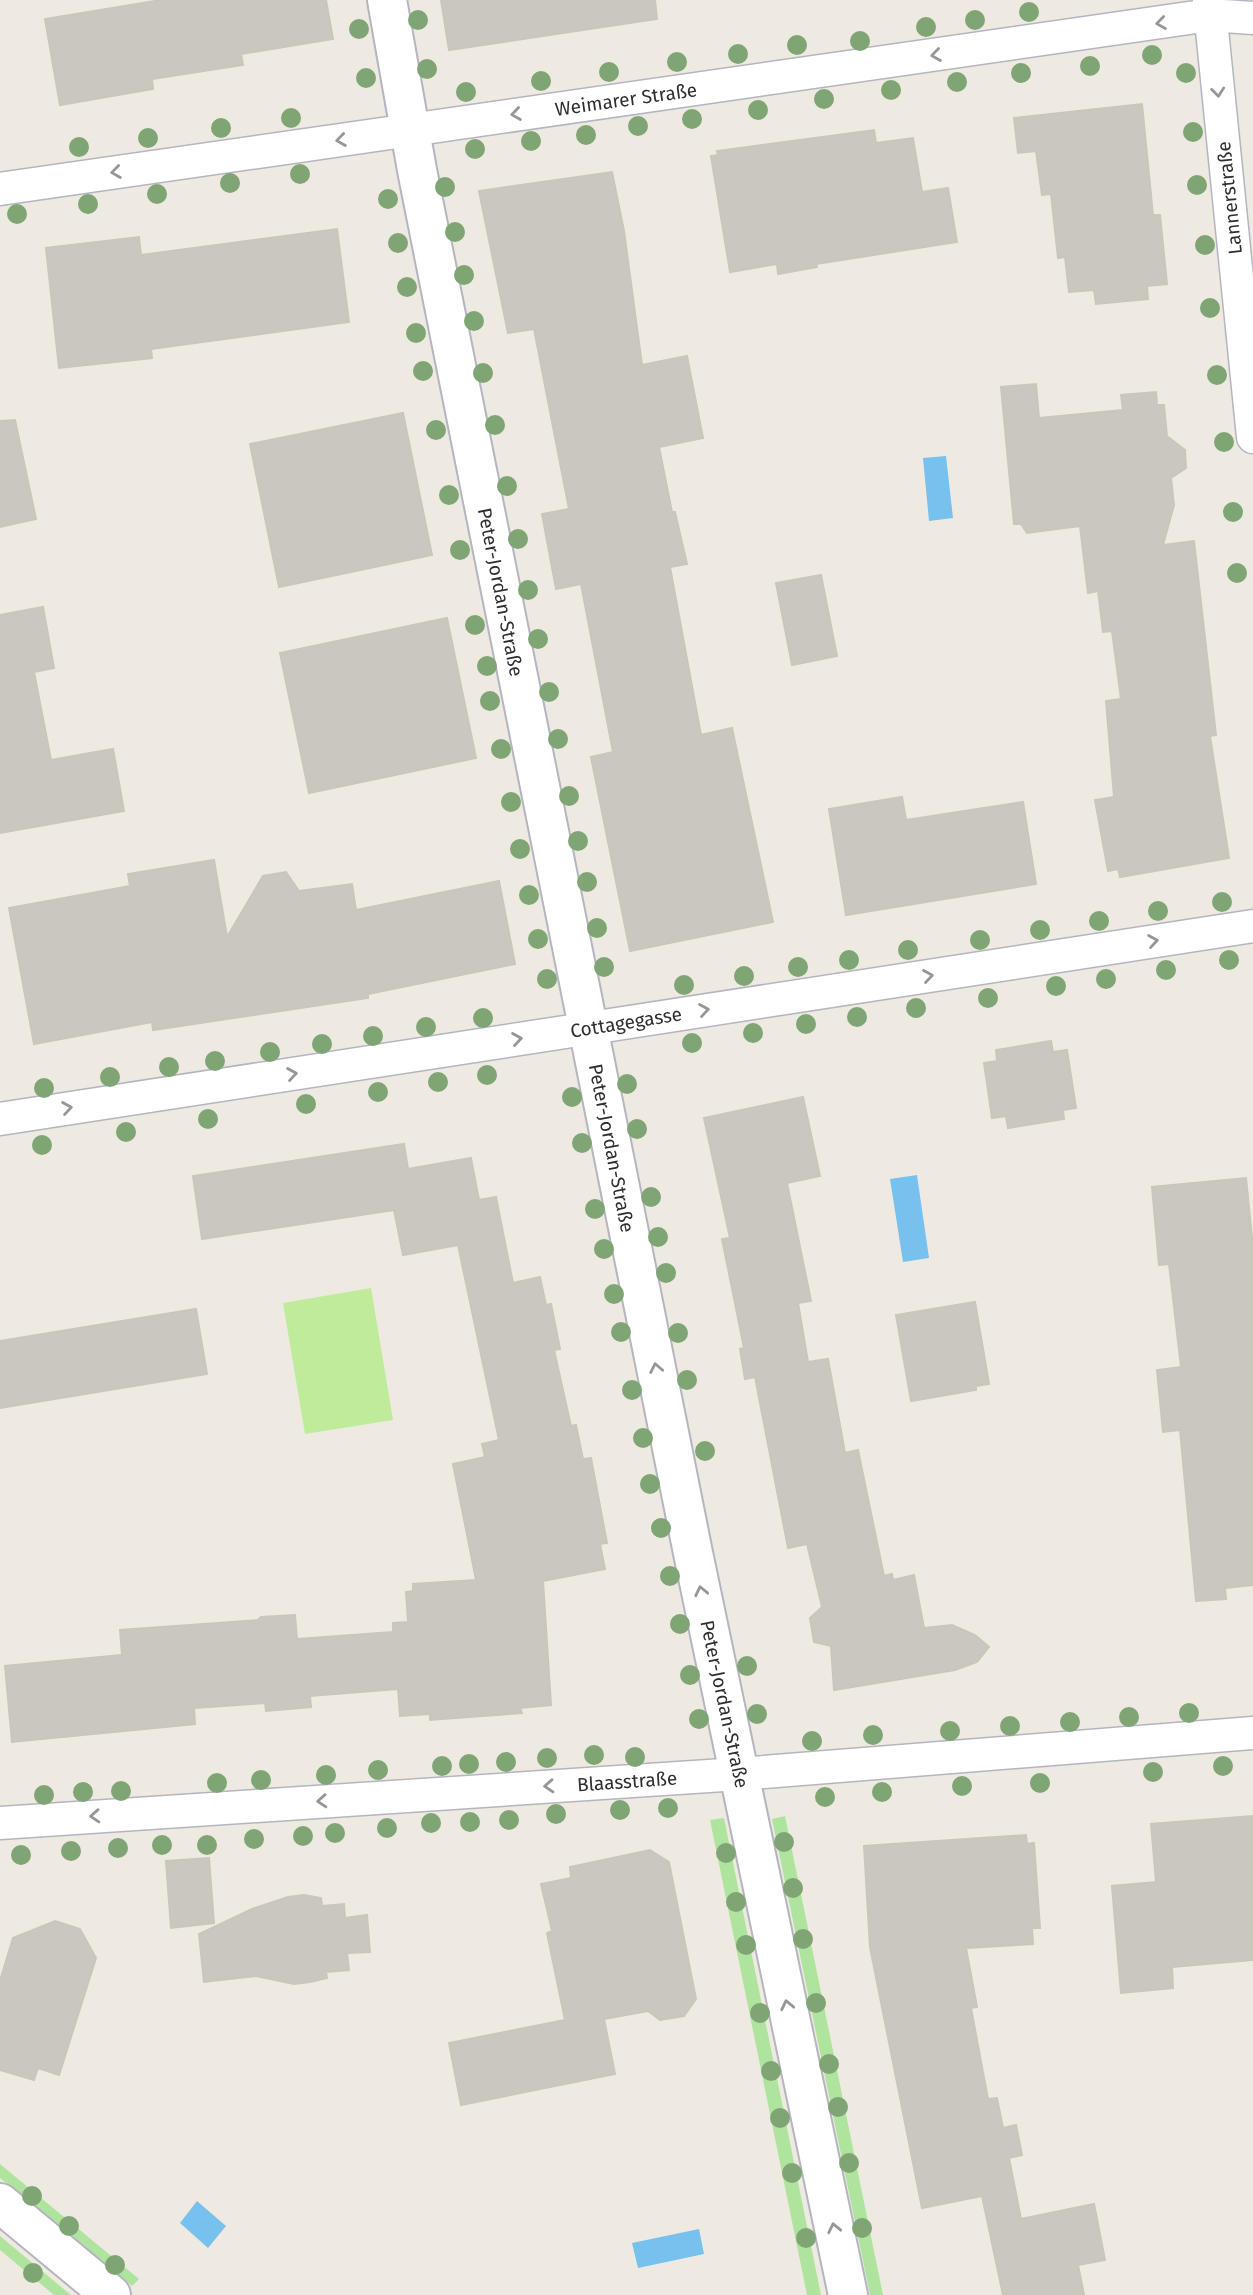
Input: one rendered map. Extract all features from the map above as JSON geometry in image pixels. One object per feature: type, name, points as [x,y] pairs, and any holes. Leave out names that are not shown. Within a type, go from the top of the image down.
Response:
[{"type":"street","name":"Peter-Jordan-Straße","points":[[387,0],[409,130],[588,1028],[848,2295]]},
{"type":"street","name":"Weimarer Straße","points":[[0,189],[409,130],[1210,8],[1253,18]]},
{"type":"street","name":"Lannerstraße","points":[[1210,8],[1253,438]]},
{"type":"street","name":"Cottagegasse","points":[[0,1119],[1253,926]]},
{"type":"street","name":"Blaasstraße","points":[[0,1823],[740,1774],[1253,1733]]},
{"type":"street","points":[[0,2203],[111,2295]]},
{"type":"green space","points":[[371,1288],[393,1420],[305,1434],[283,1303]]},
{"type":"green space","points":[[785,1816],[883,2295],[870,2295],[772,1819]]},
{"type":"green space","points":[[724,1818],[821,2295],[807,2295],[710,1820]]},
{"type":"green space","points":[[0,2164],[139,2279],[132,2286],[0,2178]]},
{"type":"green space","points":[[0,2236],[71,2295],[54,2295],[0,2250]]},
{"type":"water","points":[[946,456],[953,518],[929,521],[923,458]]},
{"type":"water","points":[[917,1175],[929,1258],[903,1262],[890,1179]]},
{"type":"water","points":[[197,2201],[226,2226],[208,2248],[180,2223]]},
{"type":"water","points":[[699,2229],[704,2254],[638,2268],[632,2243]]},
{"type":"building","points":[[161,0],[326,0],[333,39],[241,54],[243,65],[152,79],[153,89],[60,105],[45,19]]},
{"type":"building","points":[[441,0],[655,0],[657,19],[449,50]]},
{"type":"building","points":[[1142,104],[1153,215],[1160,215],[1167,284],[1147,286],[1148,299],[1096,304],[1094,290],[1069,292],[1065,257],[1058,258],[1051,194],[1042,195],[1036,151],[1018,153],[1014,118]]},
{"type":"building","points":[[874,130],[876,143],[913,138],[922,192],[948,188],[957,242],[816,264],[817,267],[778,274],[777,264],[730,272],[711,156],[718,155],[717,151]]},
{"type":"building","points":[[612,172],[624,231],[642,365],[687,356],[703,438],[659,447],[672,512],[675,512],[687,564],[670,567],[701,735],[732,728],[773,922],[630,951],[591,757],[613,752],[581,584],[556,589],[542,514],[569,509],[534,329],[508,333],[479,191]]},
{"type":"building","points":[[337,229],[349,322],[151,349],[152,358],[59,368],[46,248],[139,237],[141,255]]},
{"type":"building","points":[[1036,384],[1039,418],[1123,410],[1121,395],[1156,392],[1157,405],[1164,405],[1167,436],[1185,450],[1186,468],[1171,478],[1174,505],[1163,545],[1194,541],[1216,735],[1210,736],[1229,858],[1120,877],[1118,869],[1108,871],[1095,800],[1114,797],[1106,701],[1121,699],[1112,631],[1103,632],[1098,591],[1088,593],[1080,526],[1027,533],[1021,524],[1014,524],[1001,387]]},
{"type":"building","points":[[403,413],[432,555],[279,587],[250,444]]},
{"type":"building","points":[[15,420],[36,519],[0,527],[0,421]]},
{"type":"building","points":[[821,575],[837,656],[792,665],[776,583]]},
{"type":"building","points":[[43,607],[54,668],[34,672],[51,760],[113,749],[124,811],[0,833],[0,615]]},
{"type":"building","points":[[447,618],[476,758],[309,793],[280,653]]},
{"type":"building","points":[[902,797],[906,820],[1023,802],[1036,884],[846,915],[829,809]]},
{"type":"building","points":[[214,860],[227,937],[263,876],[286,872],[299,891],[352,884],[356,910],[499,881],[515,964],[368,994],[368,998],[153,1030],[152,1022],[34,1044],[9,908],[130,886],[128,874]]},
{"type":"building","points":[[1051,1041],[1053,1052],[1067,1050],[1076,1108],[1063,1110],[1064,1119],[1008,1128],[1006,1116],[992,1118],[984,1063],[997,1061],[996,1050]]},
{"type":"building","points":[[803,1097],[820,1176],[787,1183],[811,1301],[798,1303],[808,1362],[828,1359],[845,1453],[858,1450],[884,1576],[892,1574],[893,1580],[914,1575],[924,1628],[952,1625],[975,1635],[989,1647],[977,1662],[955,1670],[834,1690],[831,1646],[814,1642],[810,1618],[822,1607],[807,1544],[788,1548],[755,1377],[745,1379],[740,1349],[744,1348],[722,1239],[730,1238],[704,1118]]},
{"type":"building","points":[[404,1144],[408,1169],[471,1158],[479,1200],[496,1197],[513,1283],[540,1277],[546,1305],[551,1304],[560,1349],[554,1350],[571,1426],[576,1425],[583,1459],[591,1458],[607,1543],[600,1544],[605,1569],[543,1581],[551,1705],[520,1708],[522,1713],[430,1720],[430,1714],[400,1716],[398,1689],[310,1696],[311,1707],[266,1711],[265,1703],[194,1708],[195,1724],[12,1742],[5,1666],[122,1655],[120,1630],[258,1620],[261,1617],[295,1615],[297,1639],[393,1632],[393,1623],[408,1622],[406,1592],[413,1591],[413,1584],[476,1580],[453,1464],[485,1457],[482,1444],[499,1440],[458,1245],[403,1255],[394,1210],[202,1239],[193,1176]]},
{"type":"building","points":[[1246,1178],[1253,1247],[1253,1585],[1225,1588],[1226,1599],[1196,1601],[1180,1430],[1163,1432],[1157,1370],[1181,1367],[1169,1264],[1159,1265],[1152,1187]]},
{"type":"building","points":[[975,1302],[989,1384],[976,1386],[976,1390],[911,1401],[896,1315]]},
{"type":"building","points":[[196,1309],[207,1374],[0,1408],[0,1341]]},
{"type":"building","points":[[1253,1816],[1253,1960],[1172,1967],[1173,1988],[1121,1993],[1112,1886],[1156,1882],[1151,1824]]},
{"type":"building","points":[[1026,1835],[1027,1844],[1034,1843],[1040,1928],[1032,1928],[1033,1944],[966,1948],[977,2007],[971,2008],[988,2099],[997,2098],[1003,2128],[1016,2125],[1022,2155],[1009,2158],[1021,2219],[1094,2204],[1105,2260],[1078,2265],[1084,2295],[1003,2295],[982,2196],[922,2208],[870,1947],[864,1846]]},
{"type":"building","points":[[650,1850],[669,1862],[696,1999],[684,2016],[660,2020],[648,2011],[604,2019],[615,2074],[461,2105],[449,2043],[565,2020],[547,1933],[552,1931],[541,1884],[571,1878],[570,1867]]},
{"type":"building","points":[[209,1858],[214,1923],[171,1928],[166,1861]]},
{"type":"building","points":[[304,1895],[321,1898],[322,1906],[344,1904],[345,1918],[367,1915],[370,1952],[347,1953],[349,1970],[326,1972],[327,1978],[310,1982],[294,1984],[256,1976],[204,1982],[199,1934],[252,1909],[288,1897]]},
{"type":"building","points":[[55,1921],[80,1929],[96,1958],[59,2075],[38,2068],[34,2080],[0,2070],[0,1981],[13,1938]]}]
